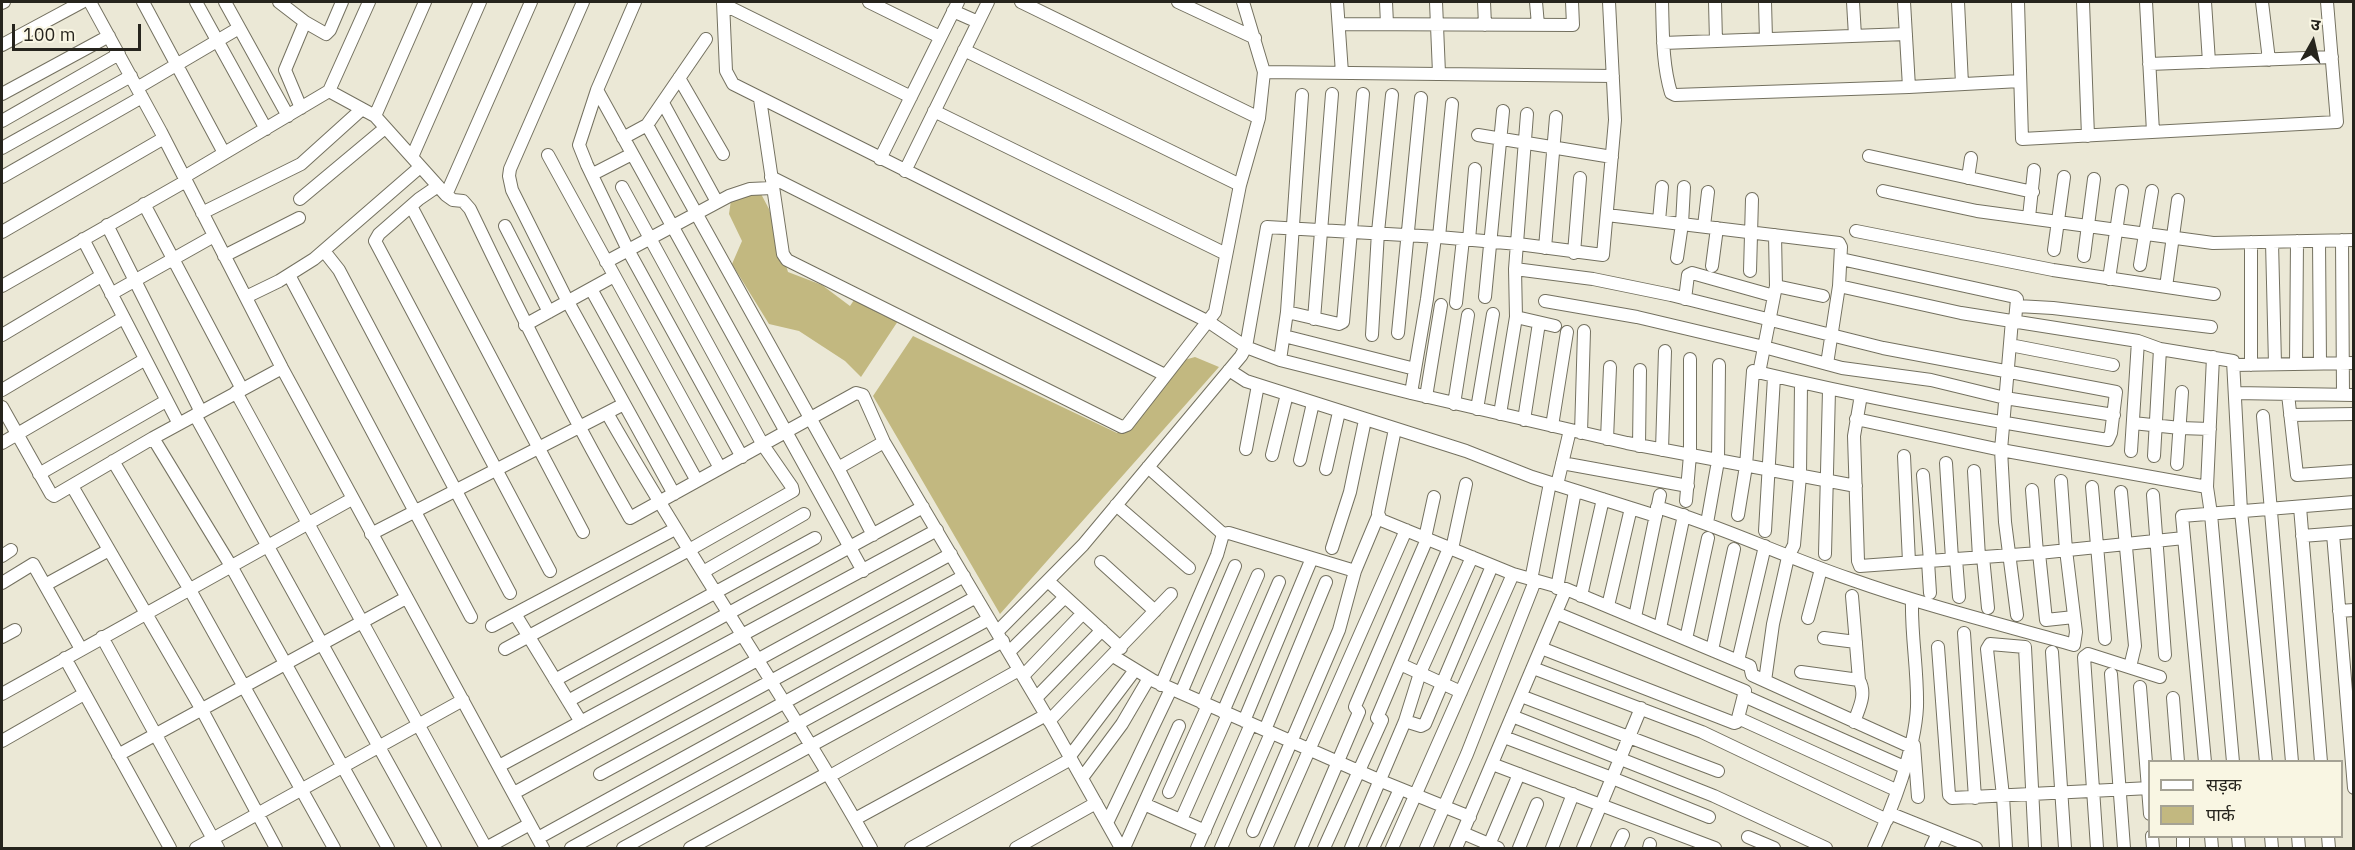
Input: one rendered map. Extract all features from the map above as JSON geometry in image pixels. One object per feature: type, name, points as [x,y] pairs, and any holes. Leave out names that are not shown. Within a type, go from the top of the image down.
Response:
[{"type":"street","points":[[2,45],[82,2]]},
{"type":"street","points":[[90,2],[164,138],[352,499],[540,843],[976,597]]},
{"type":"street","points":[[143,2],[225,153]]},
{"type":"street","points":[[196,2],[266,129]]},
{"type":"street","points":[[225,2],[288,116]]},
{"type":"street","points":[[279,2],[323,33],[327,33],[342,2]]},
{"type":"street","points":[[2,286],[144,204],[329,92],[369,2]]},
{"type":"street","points":[[375,116],[425,2]]},
{"type":"street","points":[[411,157],[480,2]]},
{"type":"street","points":[[531,2],[442,190],[411,206],[379,234],[375,241],[550,571]]},
{"type":"street","points":[[583,2],[509,176],[512,190],[568,302],[674,494]]},
{"type":"street","points":[[869,2],[940,37]]},
{"type":"street","points":[[904,171],[988,2]]},
{"type":"street","points":[[1021,2],[1258,118]]},
{"type":"street","points":[[1178,2],[1255,38]]},
{"type":"street","points":[[760,99],[783,254],[790,262],[1119,426],[1127,425],[1215,312],[1240,185],[1258,118],[1264,72],[1243,2]]},
{"type":"street","points":[[1338,2],[1341,73]]},
{"type":"street","points":[[1386,2],[1387,24]]},
{"type":"street","points":[[1436,2],[1439,73]]},
{"type":"street","points":[[1484,2],[1485,25]]},
{"type":"street","points":[[1536,2],[1538,25]]},
{"type":"street","points":[[1339,24],[1573,25],[1572,2]]},
{"type":"street","points":[[1003,642],[1048,581],[1083,545],[1241,356],[1246,347],[1267,227],[1293,230],[1378,232],[1518,244],[1603,255],[1615,120],[1609,2]]},
{"type":"street","points":[[1662,2],[1663,43],[1668,82],[1671,93],[1675,95],[2020,81]]},
{"type":"street","points":[[1715,2],[1716,41]]},
{"type":"street","points":[[1765,2],[1766,39]]},
{"type":"street","points":[[1853,2],[1855,36]]},
{"type":"street","points":[[1904,2],[1909,87]]},
{"type":"street","points":[[1958,2],[1962,84]]},
{"type":"street","points":[[2018,2],[2022,139],[2337,122],[2327,2]]},
{"type":"street","points":[[2083,2],[2088,136]]},
{"type":"street","points":[[2146,2],[2153,132]]},
{"type":"street","points":[[2205,2],[2209,62]]},
{"type":"street","points":[[2262,2],[2269,60]]},
{"type":"street","points":[[631,3],[579,141],[582,154],[628,250],[742,457]]},
{"type":"street","points":[[911,97],[723,3],[726,71],[733,84],[1209,322],[1246,347],[1280,360],[1576,432],[1639,446],[1856,486]]},
{"type":"street","points":[[880,159],[956,6],[978,22]]},
{"type":"street","points":[[302,108],[285,70],[305,22]]},
{"type":"street","points":[[2,177],[140,93],[177,65],[239,28]]},
{"type":"street","points":[[1663,43],[1906,34]]},
{"type":"street","points":[[2,94],[109,36]]},
{"type":"street","points":[[623,138],[647,125],[706,39]]},
{"type":"street","points":[[964,50],[1240,185]]},
{"type":"street","points":[[2,121],[119,54]]},
{"type":"street","points":[[2150,64],[2332,57]]},
{"type":"street","points":[[1264,72],[1613,76]]},
{"type":"street","points":[[2,148],[131,76]]},
{"type":"street","points":[[679,78],[723,154]]},
{"type":"street","points":[[597,90],[863,570]]},
{"type":"street","points":[[329,92],[375,116],[442,190],[453,200],[463,201],[470,209],[578,429],[630,519],[856,393],[863,395],[885,442],[1123,849]]},
{"type":"street","points":[[1314,319],[1332,94]]},
{"type":"street","points":[[1287,312],[1339,324],[1343,322],[1363,94]]},
{"type":"street","points":[[1280,360],[1287,312],[1302,95]]},
{"type":"street","points":[[1372,335],[1378,232],[1392,95]]},
{"type":"street","points":[[1398,333],[1421,98]]},
{"type":"street","points":[[663,103],[717,202]]},
{"type":"street","points":[[1411,393],[1437,237],[1452,104]]},
{"type":"street","points":[[202,213],[301,164],[362,109]]},
{"type":"street","points":[[934,111],[1226,254]]},
{"type":"street","points":[[1485,297],[1503,111]]},
{"type":"street","points":[[1500,414],[1516,317],[1515,269],[1527,114]]},
{"type":"street","points":[[1545,248],[1556,117]]},
{"type":"street","points":[[647,125],[873,535]]},
{"type":"street","points":[[300,199],[385,128]]},
{"type":"street","points":[[1478,135],[1612,157]]},
{"type":"street","points":[[2,232],[164,138]]},
{"type":"street","points":[[593,174],[632,154]]},
{"type":"street","points":[[548,156],[720,468]]},
{"type":"street","points":[[1869,156],[2033,192]]},
{"type":"street","points":[[1968,178],[1971,158]]},
{"type":"street","points":[[246,297],[289,275],[324,251],[420,166]]},
{"type":"street","points":[[1456,303],[1475,169]]},
{"type":"street","points":[[2029,217],[2034,170]]},
{"type":"street","points":[[2054,250],[2064,177]]},
{"type":"street","points":[[1574,253],[1580,178]]},
{"type":"street","points":[[2084,256],[2094,179]]},
{"type":"street","points":[[606,262],[717,202],[772,182],[1165,375]]},
{"type":"street","points":[[505,649],[793,491],[763,445],[622,187]]},
{"type":"street","points":[[1659,221],[1662,187]]},
{"type":"street","points":[[1677,258],[1684,187]]},
{"type":"street","points":[[1883,191],[1977,211],[2213,243],[2348,240],[2348,395],[2235,393]]},
{"type":"street","points":[[2109,279],[2122,191]]},
{"type":"street","points":[[2140,265],[2152,191]]},
{"type":"street","points":[[1704,226],[1708,192]]},
{"type":"street","points":[[1750,271],[1752,199]]},
{"type":"street","points":[[2166,287],[2178,200]]},
{"type":"street","points":[[144,204],[308,523],[486,849],[530,824]]},
{"type":"street","points":[[411,206],[583,532]]},
{"type":"street","points":[[1607,215],[1839,243],[1841,259],[1839,286],[1827,364]]},
{"type":"street","points":[[224,256],[299,218]]},
{"type":"street","points":[[107,225],[198,414],[267,546],[435,849]]},
{"type":"street","points":[[505,226],[549,312]]},
{"type":"street","points":[[1712,266],[1717,228]]},
{"type":"street","points":[[1856,231],[2053,270],[2214,294]]},
{"type":"street","points":[[1759,373],[1775,291],[1775,235]]},
{"type":"street","points":[[111,294],[214,236]]},
{"type":"street","points":[[83,239],[179,424]]},
{"type":"street","points":[[2296,364],[2297,241]]},
{"type":"street","points":[[2319,241],[2320,363]]},
{"type":"street","points":[[2272,242],[2275,364]]},
{"type":"street","points":[[2251,243],[2251,365]]},
{"type":"street","points":[[324,251],[339,270],[510,593]]},
{"type":"street","points":[[1841,259],[2015,297],[2017,306],[2007,371],[2001,450],[2017,615]]},
{"type":"street","points":[[1515,269],[1593,279],[1770,319],[1883,348],[2114,390],[2117,393],[2111,438],[2108,440],[1828,390],[1752,372],[1746,466],[1738,515]]},
{"type":"street","points":[[1685,299],[1688,275],[1692,273],[1775,291],[1823,296]]},
{"type":"street","points":[[289,275],[413,513],[471,617]]},
{"type":"street","points":[[2,335],[101,276]]},
{"type":"street","points":[[525,325],[614,276]]},
{"type":"street","points":[[1839,286],[1961,314],[2138,341],[2160,349],[2233,361],[2241,511],[2266,760]]},
{"type":"street","points":[[591,289],[697,481]]},
{"type":"street","points":[[1545,301],[1637,317],[1842,368],[1931,380],[2005,398],[2114,415]]},
{"type":"street","points":[[1426,397],[1441,305]]},
{"type":"street","points":[[2017,306],[2053,308],[2211,327]]},
{"type":"street","points":[[1477,409],[1493,314]]},
{"type":"street","points":[[1454,404],[1468,315]]},
{"type":"street","points":[[1516,317],[1555,326]]},
{"type":"street","points":[[2,390],[123,318]]},
{"type":"street","points":[[1524,420],[1539,323]]},
{"type":"street","points":[[1552,426],[1567,332]]},
{"type":"street","points":[[1426,849],[1533,580],[1553,484],[1576,432],[1584,332]]},
{"type":"street","points":[[1284,336],[1415,369]]},
{"type":"street","points":[[2131,451],[2138,341]]},
{"type":"street","points":[[2010,345],[2113,365]]},
{"type":"street","points":[[2154,456],[2160,349]]},
{"type":"street","points":[[1662,450],[1665,351]]},
{"type":"street","points":[[2213,357],[2207,487],[2233,760]]},
{"type":"street","points":[[1686,501],[1690,455],[1690,359]]},
{"type":"street","points":[[2,443],[144,360]]},
{"type":"street","points":[[2233,365],[2348,363]]},
{"type":"street","points":[[1707,523],[1718,461],[1719,365]]},
{"type":"street","points":[[1607,439],[1610,367]]},
{"type":"street","points":[[2,407],[52,495],[57,495],[153,438],[282,368]]},
{"type":"street","points":[[1229,370],[1246,381],[1466,451],[1553,484],[1631,508],[1658,506],[1707,523],[1788,557],[1912,600],[2074,645],[2076,632],[2066,550],[2061,481]]},
{"type":"street","points":[[1639,446],[1640,370]]},
{"type":"street","points":[[1765,531],[1774,377]]},
{"type":"street","points":[[1765,681],[1773,624],[1788,557],[1794,545],[1800,476],[1801,383]]},
{"type":"street","points":[[1246,449],[1258,385]]},
{"type":"street","points":[[1825,554],[1828,390]]},
{"type":"street","points":[[2177,464],[2182,392]]},
{"type":"street","points":[[1272,455],[1287,394]]},
{"type":"street","points":[[2288,394],[2297,475],[2354,471]]},
{"type":"street","points":[[1861,395],[1854,436],[1859,564],[1865,567],[2184,538]]},
{"type":"street","points":[[39,474],[166,401]]},
{"type":"street","points":[[1300,460],[1312,403]]},
{"type":"street","points":[[371,534],[624,404]]},
{"type":"street","points":[[1326,469],[1339,412]]},
{"type":"street","points":[[607,413],[658,503],[758,659],[871,849]]},
{"type":"street","points":[[2290,415],[2354,414]]},
{"type":"street","points":[[2263,416],[2292,760]]},
{"type":"street","points":[[1856,419],[2001,450],[2207,487]]},
{"type":"street","points":[[1332,548],[1350,492],[1365,420]]},
{"type":"street","points":[[2133,423],[2210,429]]},
{"type":"street","points":[[1253,831],[1339,630],[1355,571],[1378,516],[1395,429]]},
{"type":"street","points":[[153,438],[231,566],[387,849]]},
{"type":"street","points":[[838,468],[885,442]]},
{"type":"street","points":[[1904,456],[1910,562]]},
{"type":"street","points":[[113,461],[190,590],[334,849]]},
{"type":"street","points":[[1562,463],[1688,486]]},
{"type":"street","points":[[1946,463],[1959,597]]},
{"type":"street","points":[[1148,467],[1223,534]]},
{"type":"street","points":[[1974,471],[1988,608]]},
{"type":"street","points":[[1923,475],[1930,593]]},
{"type":"street","points":[[1324,849],[1382,720],[1377,718],[1450,548],[1466,483]]},
{"type":"street","points":[[72,486],[202,710],[276,849]]},
{"type":"street","points":[[2092,487],[2105,639]]},
{"type":"street","points":[[2032,490],[2046,620],[2074,617]]},
{"type":"street","points":[[1456,849],[1556,613],[1562,589],[1575,491]]},
{"type":"street","points":[[2121,492],[2135,646],[2130,667]]},
{"type":"street","points":[[2153,495],[2165,655]]},
{"type":"street","points":[[1301,849],[1359,712],[1355,707],[1356,704],[1426,539],[1434,497]]},
{"type":"street","points":[[2,694],[352,499]]},
{"type":"street","points":[[1581,596],[1603,499]]},
{"type":"street","points":[[2205,760],[2181,516],[2354,502]]},
{"type":"street","points":[[1116,505],[1189,568]]},
{"type":"street","points":[[1635,617],[1658,506]]},
{"type":"street","points":[[568,701],[923,507]]},
{"type":"street","points":[[2300,507],[2321,760]]},
{"type":"street","points":[[1608,606],[1631,508]]},
{"type":"street","points":[[703,572],[804,514]]},
{"type":"street","points":[[1660,628],[1684,515]]},
{"type":"street","points":[[1378,516],[1381,520],[1492,566],[1562,589],[1635,617],[1751,667],[1751,675],[1854,722],[1913,744]]},
{"type":"street","points":[[492,626],[675,529]]},
{"type":"street","points":[[499,766],[937,530]]},
{"type":"street","points":[[1266,849],[1406,530]]},
{"type":"street","points":[[2302,536],[2354,532]]},
{"type":"street","points":[[1223,534],[1229,533],[1355,571]]},
{"type":"street","points":[[1171,689],[1223,534]]},
{"type":"street","points":[[2333,534],[2349,775],[2354,788]]},
{"type":"street","points":[[555,680],[815,538]]},
{"type":"street","points":[[1686,639],[1708,538]]},
{"type":"street","points":[[1738,661],[1765,546]]},
{"type":"street","points":[[1712,650],[1734,549]]},
{"type":"street","points":[[45,585],[109,550]]},
{"type":"street","points":[[514,793],[951,554]]},
{"type":"street","points":[[1351,849],[1405,721],[1420,673],[1472,557]]},
{"type":"street","points":[[1197,849],[1312,558]]},
{"type":"street","points":[[1101,562],[1155,611]]},
{"type":"street","points":[[2,583],[33,564],[81,649]]},
{"type":"street","points":[[1107,823],[1171,689],[1235,566]]},
{"type":"street","points":[[1405,721],[1421,726],[1425,724],[1492,566]]},
{"type":"street","points":[[1808,618],[1821,569]]},
{"type":"street","points":[[1169,792],[1258,574]]},
{"type":"street","points":[[1392,849],[1513,574]]},
{"type":"street","points":[[600,774],[964,576]]},
{"type":"street","points":[[1048,581],[1102,630],[1117,652],[1135,670],[1149,678],[1338,763],[1470,817]]},
{"type":"street","points":[[1181,820],[1279,582]]},
{"type":"street","points":[[1221,849],[1326,582]]},
{"type":"street","points":[[855,819],[1048,718],[1117,652],[1171,594]]},
{"type":"street","points":[[1852,596],[1860,680],[1863,687],[1863,697],[1854,722]]},
{"type":"street","points":[[118,755],[406,597]]},
{"type":"street","points":[[623,849],[1003,642],[1065,597]]},
{"type":"street","points":[[1912,600],[1911,621],[1917,697],[1913,744],[1918,797]]},
{"type":"street","points":[[2339,611],[2354,610]]},
{"type":"street","points":[[690,849],[1021,673],[1083,613]]},
{"type":"street","points":[[1541,648],[1734,723],[1738,718],[1744,691],[1556,613]]},
{"type":"street","points":[[515,614],[581,722]]},
{"type":"street","points":[[571,849],[989,619]]},
{"type":"street","points":[[2,638],[15,630]]},
{"type":"street","points":[[1036,698],[1102,630]]},
{"type":"street","points":[[1964,633],[1975,798]]},
{"type":"street","points":[[102,637],[216,844]]},
{"type":"street","points":[[1824,638],[1856,642]]},
{"type":"street","points":[[2006,849],[2003,796],[1987,649],[1990,644],[2025,647],[2035,849]]},
{"type":"street","points":[[1938,647],[1949,795],[1954,799],[2148,788],[2140,687]]},
{"type":"street","points":[[2052,652],[2065,849]]},
{"type":"street","points":[[2097,849],[2084,657],[2088,654],[2160,676]]},
{"type":"street","points":[[65,658],[170,849]]},
{"type":"street","points":[[1400,664],[1461,692]]},
{"type":"street","points":[[1533,668],[1635,706],[1745,751],[1888,816],[1976,849]]},
{"type":"street","points":[[910,849],[1070,758],[1135,670]]},
{"type":"street","points":[[1801,672],[1860,680]]},
{"type":"street","points":[[2111,674],[2124,849]]},
{"type":"street","points":[[1082,778],[1122,724],[1149,678]]},
{"type":"street","points":[[1583,849],[1629,737],[1638,686]]},
{"type":"street","points":[[2,741],[84,694]]},
{"type":"street","points":[[1521,696],[1718,771]]},
{"type":"street","points":[[1744,696],[1904,767]]},
{"type":"street","points":[[2173,698],[2178,760]]},
{"type":"street","points":[[196,849],[216,844],[258,814],[463,700]]},
{"type":"street","points":[[1512,716],[1714,796],[1804,844],[1826,849]]},
{"type":"street","points":[[1738,718],[1896,790]]},
{"type":"street","points":[[1123,849],[1179,726]]},
{"type":"street","points":[[1504,737],[1709,818]]},
{"type":"street","points":[[1874,849],[1913,744]]},
{"type":"street","points":[[1492,764],[1715,849]]},
{"type":"street","points":[[1463,833],[1489,846],[1519,774]]},
{"type":"street","points":[[1373,849],[1400,789]]},
{"type":"street","points":[[1552,849],[1573,794]]},
{"type":"street","points":[[1016,849],[1096,803]]},
{"type":"street","points":[[1144,804],[1205,831]]},
{"type":"street","points":[[1519,849],[1537,804]]},
{"type":"street","points":[[1931,849],[1938,833]]},
{"type":"street","points":[[1617,849],[1623,835]]},
{"type":"street","points":[[1748,837],[1774,849]]},
{"type":"green space","points":[[760,192],[769,209],[788,272],[822,285],[850,306],[854,300],[898,321],[861,377],[845,361],[799,331],[769,324],[732,264],[742,241],[729,214],[731,200]]},
{"type":"green space","points":[[913,336],[1117,433],[1184,360],[1195,357],[1219,367],[1000,614],[873,396]]}]
